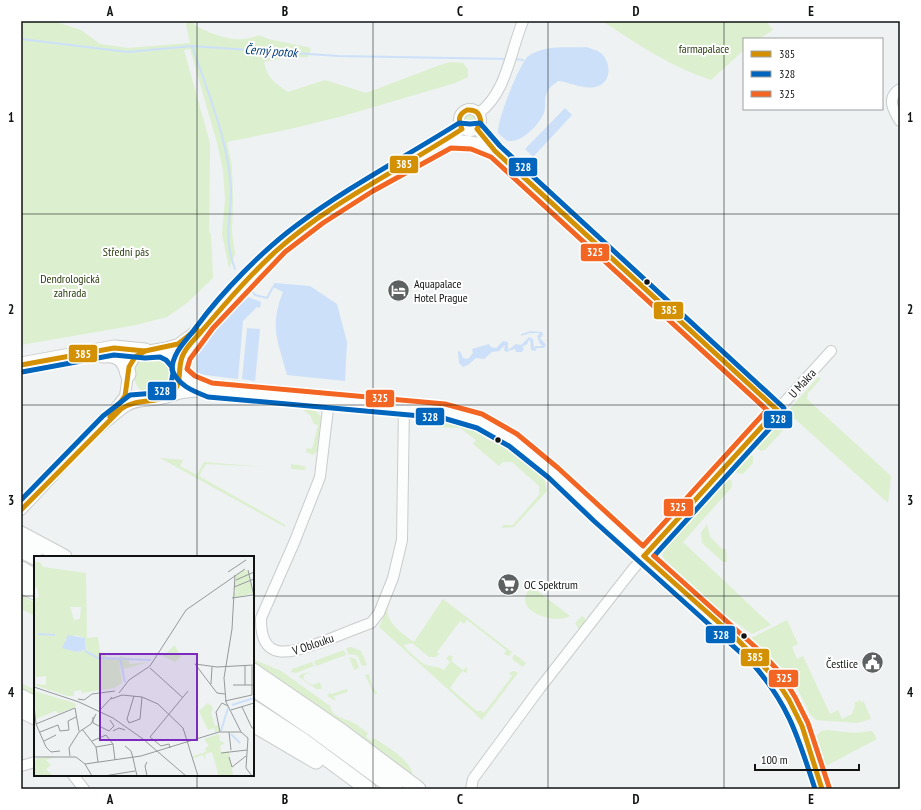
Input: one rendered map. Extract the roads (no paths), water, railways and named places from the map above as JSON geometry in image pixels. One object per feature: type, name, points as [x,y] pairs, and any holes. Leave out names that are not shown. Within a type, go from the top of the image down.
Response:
[{"type":"highway","points":[[21,365],[72,357],[114,348],[152,350]]},
{"type":"highway","points":[[72,357],[114,354],[123,360],[128,375]]},
{"type":"highway","points":[[21,534],[62,556]]},
{"type":"highway","points":[[21,550],[34,557]]},
{"type":"highway","points":[[21,569],[34,576]]},
{"type":"highway","points":[[21,585],[34,592]]},
{"type":"highway","points":[[254,672],[342,732],[418,789]]},
{"type":"highway","points":[[254,689],[312,728],[395,789]]},
{"type":"highway","points":[[21,697],[34,704]]},
{"type":"highway","points":[[254,709],[302,740],[368,789]]},
{"type":"highway","points":[[21,710],[34,716]]},
{"type":"highway","points":[[254,725],[291,747],[368,789]]},
{"type":"street","points":[[479,113],[487,107],[494,98],[510,59],[523,21]]},
{"type":"street","points":[[900,89],[892,97],[891,103],[892,108],[900,121]]},
{"type":"street","points":[[471,109],[479,113],[482,120],[477,129],[472,132],[462,129],[459,122],[462,112],[471,109]]},
{"type":"street","points":[[166,398],[176,387],[179,380],[179,369],[184,352],[207,324],[267,259],[299,232],[351,196],[436,147],[462,129]]},
{"type":"street","points":[[477,129],[495,151],[777,410]]},
{"type":"street","points":[[436,147],[450,142],[465,140],[480,144],[495,151]]},
{"type":"street","points":[[107,422],[125,396],[128,375],[133,360],[152,350],[178,344],[197,329],[207,324]]},
{"type":"street","points":[[152,350],[171,355],[183,376],[190,382],[210,390]]},
{"type":"street","name":"U Makra","points":[[472,789],[473,778],[540,688],[644,556],[831,351]]},
{"type":"street","points":[[128,375],[132,387],[137,394],[151,400]]},
{"type":"street","points":[[21,510],[107,422],[133,402],[166,398],[182,393],[210,390],[404,406],[444,412],[480,421],[513,440],[554,473],[736,638],[775,678],[789,700],[802,726],[822,789]]},
{"type":"street","name":"V Oblouku","points":[[329,400],[320,477],[262,618],[261,631],[265,641],[271,648],[280,652],[295,651],[371,623],[379,613],[393,578],[402,540],[404,406]]},
{"type":"street","points":[[21,766],[34,762]]},
{"type":"street","points":[[74,776],[84,789]]},
{"type":"water","points":[[586,47],[601,53],[607,61],[608,76],[603,84],[593,87],[583,87],[558,81],[548,90],[545,100],[545,111],[538,123],[528,133],[517,140],[511,141],[506,140],[498,133],[501,117],[509,94],[527,57],[548,48]]},
{"type":"water","points":[[565,108],[572,115],[533,157],[525,149]]},
{"type":"water","points":[[274,283],[310,286],[337,304],[347,342],[345,381],[287,375],[276,334],[276,315],[283,292],[273,287]]},
{"type":"water","points":[[248,297],[261,302],[260,308],[257,307],[243,321],[238,379],[197,374],[198,349],[233,310]]},
{"type":"water","points":[[247,328],[260,329],[255,381],[242,379]]},
{"type":"water","points":[[531,331],[542,332],[543,335],[540,338],[546,345],[544,348],[537,348],[535,351],[531,350],[530,339],[527,344],[522,347],[524,349],[522,352],[516,352],[515,349],[506,352],[504,350],[505,345],[499,351],[492,352],[484,359],[476,358],[468,365],[463,367],[459,363],[458,352],[460,351],[463,358],[468,359],[473,353],[472,349],[489,344],[491,347],[496,348],[503,341],[508,342],[508,350],[516,344],[521,345],[529,337],[533,339],[534,349],[535,346],[543,346],[540,344],[537,336],[540,333],[530,333],[521,336],[521,334]]},
{"type":"waterway","name":"Černý potok","points":[[21,39],[128,52],[192,46],[338,56],[508,59]]},
{"type":"waterway","points":[[192,46],[217,118],[228,163],[231,190],[228,238],[231,258],[235,269]]},
{"type":"waterway","name":"Černý potok","points":[[514,59],[523,60]]},
{"type":"waterway","points":[[249,287],[255,295],[267,298],[273,287]]},
{"type":"place","name":"Aquapalace Hotel Prague","points":[[399,290]]},
{"type":"place","name":"OC Spektrum","points":[[509,584]]},
{"type":"place","name":"Čestlice","points":[[873,663]]},
{"type":"park label","name":"farmapalace","points":[[704,48]]},
{"type":"park label","name":"Střední pás","points":[[126,251]]},
{"type":"park label","name":"Dendrologická zahrada","points":[[70,285]]}]
